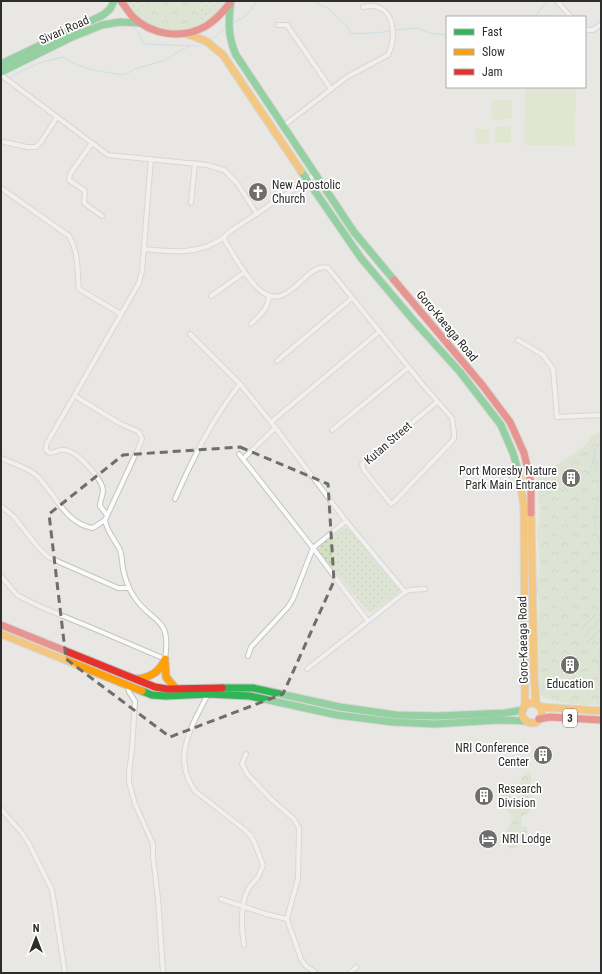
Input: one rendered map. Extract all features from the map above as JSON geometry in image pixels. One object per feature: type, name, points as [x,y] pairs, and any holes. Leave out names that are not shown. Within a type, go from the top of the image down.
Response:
[{"type":"main road","name":"Sivari Road","points":[[1,64],[103,15],[114,1]]},
{"type":"main road","points":[[121,1],[132,16],[140,23],[150,29],[175,35],[187,34],[201,30],[224,13],[231,1]]},
{"type":"main road","name":"Goro-Kaeaga Road","points":[[231,1],[228,23],[230,42],[236,55],[354,232],[487,392],[510,422],[518,438],[530,474],[531,483],[534,674],[538,705]]},
{"type":"main road","name":"Sivari Road","points":[[3,73],[72,37],[102,25],[120,22],[140,23]]},
{"type":"main road","name":"Goro-Kaeaga Road","points":[[187,34],[206,42],[223,55],[307,181],[361,258],[414,321],[460,372],[500,425],[513,453],[519,472],[524,507],[524,708]]},
{"type":"main road","points":[[1,625],[155,687],[176,689],[253,688],[340,707],[396,715],[437,716],[505,713],[524,708],[530,703],[538,705],[542,713],[540,719],[535,722],[498,720],[435,724],[392,722],[337,715],[250,696],[208,694],[160,696],[128,686],[1,634]]},
{"type":"main road","points":[[165,659],[166,677],[176,689]]},
{"type":"main road","points":[[132,678],[143,679],[151,676],[164,664],[165,659]]},
{"type":"main road","name":"3","points":[[538,705],[601,711]]},
{"type":"main road","points":[[524,708],[523,716],[526,721]]},
{"type":"main road","name":"3","points":[[540,719],[550,717],[601,720]]},
{"type":"street","points":[[557,1],[570,16]]},
{"type":"street","points":[[279,139],[285,129],[331,89],[347,77],[388,56],[391,50],[392,31],[390,16],[385,10],[378,7],[370,5],[363,7]]},
{"type":"street","points":[[586,30],[593,30],[601,24]]},
{"type":"street","points":[[278,25],[287,25],[331,89]]},
{"type":"street","points":[[3,73],[108,155],[195,163],[224,170],[237,183],[257,214]]},
{"type":"street","points":[[4,142],[27,147],[36,147],[58,117]]},
{"type":"street","points":[[92,143],[70,174],[69,180],[86,191],[84,203],[102,216]]},
{"type":"street","points":[[107,515],[100,506],[103,490],[100,482],[89,468],[75,454],[66,450],[50,453],[46,450],[46,445],[139,283],[142,271],[151,159]]},
{"type":"street","points":[[191,203],[195,163]]},
{"type":"street","points":[[144,249],[188,252],[207,246],[224,237],[229,232],[315,175]]},
{"type":"street","points":[[1,188],[69,236],[74,244],[78,265],[79,289],[121,314]]},
{"type":"street","points":[[224,237],[225,241],[255,286],[264,294],[269,296],[279,296],[285,294],[315,269],[324,266],[331,270],[437,402]]},
{"type":"street","points":[[211,296],[245,272]]},
{"type":"street","points":[[250,324],[269,304],[269,296]]},
{"type":"street","points":[[276,361],[352,298]]},
{"type":"street","points":[[271,422],[380,331]]},
{"type":"street","points":[[190,334],[240,384],[271,422],[346,521],[405,592]]},
{"type":"street","points":[[518,340],[543,355],[553,369],[557,417],[601,415]]},
{"type":"street","points":[[332,430],[409,367]]},
{"type":"street","points":[[175,499],[190,464],[207,433],[240,384]]},
{"type":"street","points":[[1,458],[30,470],[38,477],[71,518],[84,526],[93,528],[105,520],[142,439],[139,432],[119,423],[75,396]]},
{"type":"street","name":"Kutan Street","points":[[437,402],[452,418],[454,439],[391,504],[364,470],[362,464],[437,402]]},
{"type":"street","points":[[244,458],[275,428]]},
{"type":"street","points":[[240,454],[368,621]]},
{"type":"street","points":[[1,506],[14,518],[48,557],[118,588],[129,588]]},
{"type":"street","points":[[1,576],[17,595],[41,607],[97,629],[165,659],[167,638],[163,627],[159,621],[138,602],[129,588],[120,551],[108,531],[105,520]]},
{"type":"street","points":[[248,656],[251,647],[288,607],[297,589],[313,548],[346,521]]},
{"type":"street","points":[[307,669],[405,592],[410,590],[425,589]]},
{"type":"street","points":[[128,686],[135,701],[128,782],[135,804],[153,844],[163,973]]},
{"type":"street","points":[[208,694],[187,736],[183,760],[185,774],[195,791],[251,836],[263,865],[258,877],[248,889],[243,906],[242,929],[244,944]]},
{"type":"street","points":[[246,754],[242,764],[248,775],[273,801],[293,818],[299,828],[298,878],[287,919],[301,959],[306,966],[316,973]]},
{"type":"street","points":[[1,809],[30,844],[52,890],[65,973]]},
{"type":"street","points":[[222,899],[230,903],[287,919]]},
{"type":"street","points":[[350,973],[356,966]]},
{"type":"highlighted area","points":[[240,447],[328,484],[334,581],[283,694],[170,737],[66,659],[49,514],[123,455]]},
{"type":"green space","points":[[125,1],[227,1],[218,14],[206,23],[191,28],[176,30],[161,29],[146,23],[134,14]]},
{"type":"green space","points":[[152,1],[197,1],[197,4],[203,13],[200,21],[191,27],[177,30],[162,29],[149,24],[142,18],[139,12],[138,9]]},
{"type":"green space","points":[[525,88],[576,88],[575,146],[524,145]]},
{"type":"green space","points":[[491,100],[512,100],[512,119],[492,120]]},
{"type":"green space","points":[[511,126],[511,143],[495,143],[495,127]]},
{"type":"green space","points":[[475,129],[489,129],[490,143],[476,144]]},
{"type":"green space","points":[[601,432],[601,705],[561,703],[539,695],[537,639],[539,602],[536,586],[540,569],[537,528],[540,513],[538,475],[563,461],[586,445],[592,436]]},
{"type":"green space","points":[[342,528],[348,528],[400,591],[373,612],[368,612],[318,550],[322,544]]},
{"type":"green space","points":[[601,611],[601,639],[586,643],[578,625]]},
{"type":"green space","points":[[527,772],[530,774],[532,779],[532,796],[530,812],[522,816],[521,826],[527,827],[528,830],[527,834],[522,837],[517,848],[510,849],[505,838],[507,830],[513,819],[498,799],[501,795],[510,792],[512,799],[516,799],[519,796],[519,783]]},
{"type":"waterway","points":[[232,24],[247,15],[257,1]]},
{"type":"waterway","points":[[312,1],[328,8],[345,24],[351,33],[389,31]]},
{"type":"waterway","points":[[535,16],[548,1]]},
{"type":"waterway","points":[[209,41],[226,28]]},
{"type":"waterway","points":[[395,30],[416,28],[429,33],[446,35]]},
{"type":"waterway","points":[[135,29],[139,33],[143,44],[195,46],[201,46],[204,44]]},
{"type":"waterway","points":[[11,77],[37,64],[64,57],[85,68],[124,75],[135,69],[166,60],[179,51],[190,46]]},
{"type":"waterway","points":[[1,83],[5,80]]},
{"type":"waterway","points":[[541,496],[569,485],[586,476],[591,469],[595,451],[601,441]]},
{"type":"waterway","points":[[595,453],[595,467],[598,472],[601,473]]},
{"type":"waterway","points":[[601,493],[598,498],[595,512],[596,533],[601,545]]},
{"type":"waterway","points":[[598,500],[601,504]]},
{"type":"waterway","points":[[589,556],[601,551]]},
{"type":"waterway","points":[[601,647],[598,661],[601,672]]},
{"type":"traffic: fast","points":[[1,64],[103,15],[110,9],[114,1]]},
{"type":"traffic: fast","points":[[231,1],[229,29],[231,42],[236,55],[354,232],[394,280]]},
{"type":"traffic: fast","points":[[1,72],[72,37],[102,25],[120,22],[140,23]]},
{"type":"traffic: fast","points":[[301,171],[361,258],[414,321],[460,372],[501,425],[513,453],[519,474]]},
{"type":"traffic: fast","points":[[222,688],[253,688],[340,707],[396,715],[437,716],[505,713],[523,710]]},
{"type":"traffic: fast","points":[[142,691],[152,695],[166,696],[208,694],[250,696],[337,715],[392,722],[435,724],[498,720],[526,721]]},
{"type":"traffic: slow","points":[[187,34],[206,41],[223,55],[301,171]]},
{"type":"traffic: slow","points":[[519,474],[524,507],[525,706]]},
{"type":"traffic: slow","points":[[531,513],[534,674],[536,704]]},
{"type":"traffic: slow","points":[[1,634],[142,691]]},
{"type":"traffic: slow","points":[[136,679],[154,674],[163,664],[165,659]]},
{"type":"traffic: slow","points":[[165,662],[166,677],[176,689]]},
{"type":"traffic: slow","points":[[532,703],[539,706],[542,713],[539,720],[532,723],[525,720],[522,713],[525,706],[532,703]]},
{"type":"traffic: slow","points":[[540,707],[601,711]]},
{"type":"traffic: jam","points":[[121,1],[132,16],[148,28],[177,34],[187,33],[206,26],[219,16],[230,3]]},
{"type":"traffic: jam","points":[[394,280],[483,386],[510,422],[524,453],[531,483],[531,513]]},
{"type":"traffic: jam","points":[[1,625],[155,687],[167,689],[222,688]]},
{"type":"traffic: jam","points":[[539,719],[550,717],[601,720]]},
{"type":"place","name":"New Apostolic Church","points":[[258,192]]},
{"type":"place","name":"Port Moresby Nature Park Main Entrance","points":[[571,478]]},
{"type":"place","name":"Education","points":[[570,665]]},
{"type":"place","name":"NRI Conference Center","points":[[543,755]]},
{"type":"place","name":"Research Division","points":[[484,796]]},
{"type":"place","name":"NRI Lodge","points":[[488,839]]}]
